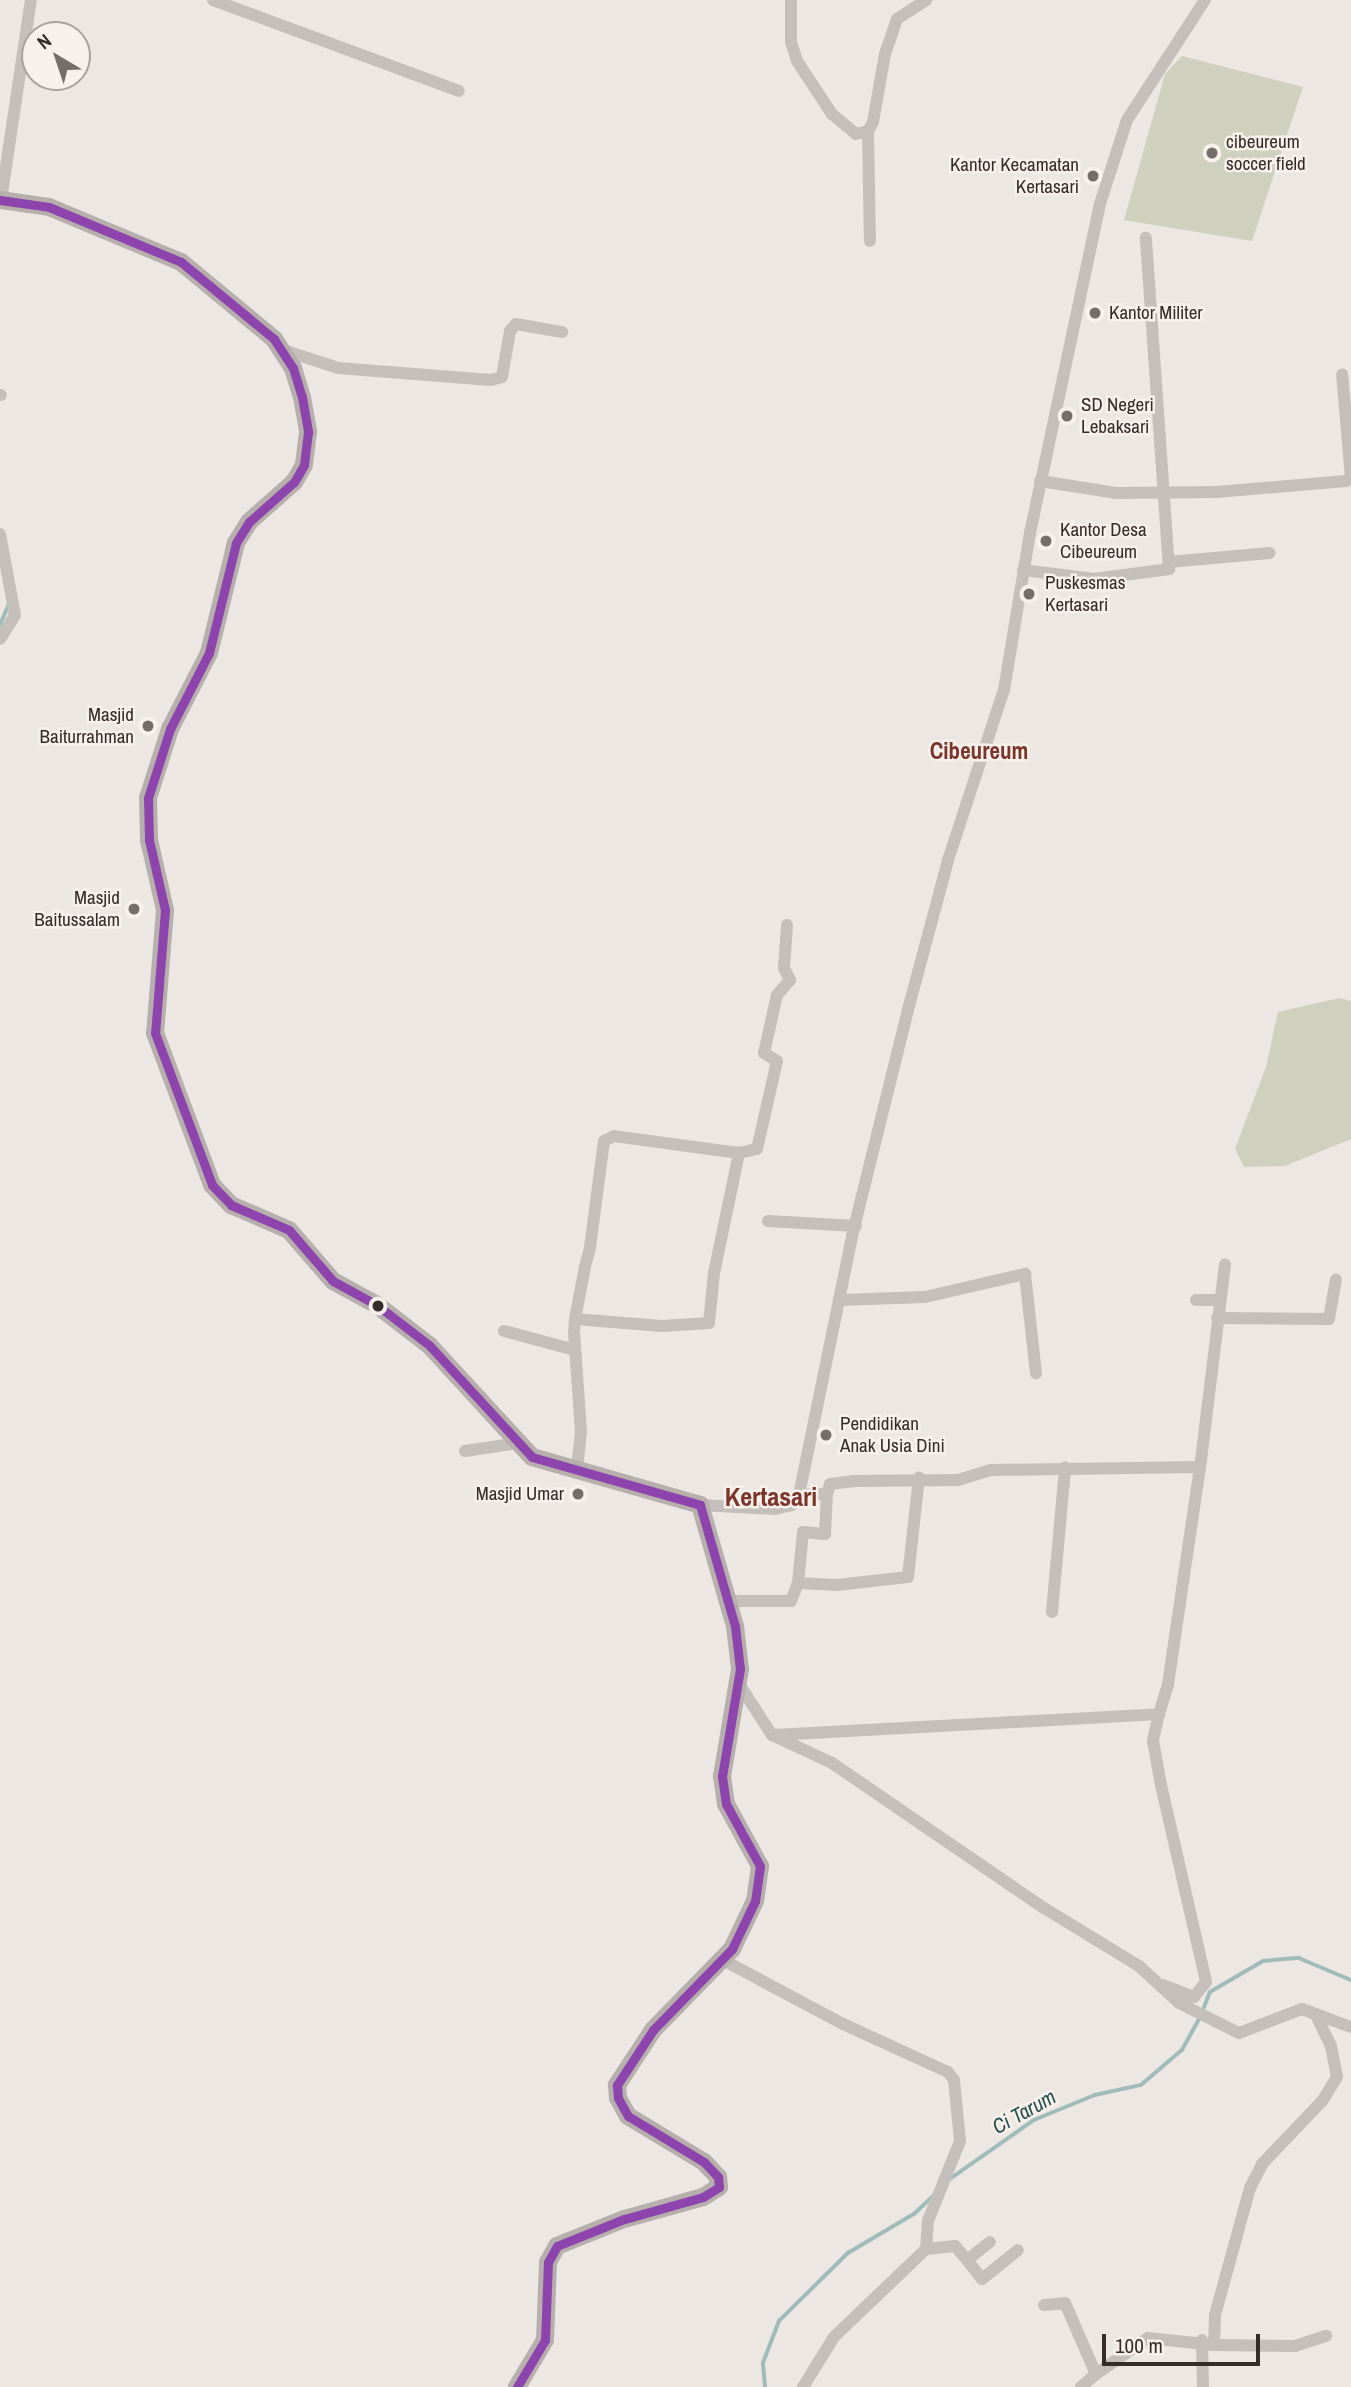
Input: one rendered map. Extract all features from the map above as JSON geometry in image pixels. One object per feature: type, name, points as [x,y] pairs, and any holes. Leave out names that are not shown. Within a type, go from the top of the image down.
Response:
[{"type":"main road","points":[[0,200],[49,207],[181,261],[255,319],[283,350],[302,397],[308,432],[306,459],[294,482],[248,522],[236,543],[209,653],[170,729],[151,781],[149,840],[164,910],[155,1033],[195,1148],[219,1195],[231,1205],[289,1230],[333,1281],[377,1305],[429,1345],[532,1457],[700,1505],[729,1601],[738,1641],[739,1684],[722,1776],[726,1804],[760,1866],[755,1901],[723,1961],[653,2029],[618,2085],[618,2098],[628,2116],[704,2162],[715,2172],[719,2187],[703,2197],[624,2219],[557,2246],[548,2262],[545,2340],[517,2387]]},
{"type":"street","points":[[0,200],[32,0]]},
{"type":"street","points":[[213,0],[459,91]]},
{"type":"street","points":[[791,0],[791,42],[805,77],[840,123],[856,134],[868,131]]},
{"type":"street","points":[[870,242],[868,131],[897,19],[926,0]]},
{"type":"street","points":[[700,1505],[775,1509],[792,1505],[799,1495],[856,1226],[948,860],[1004,690],[1040,481],[1099,207],[1118,140],[1205,0]]},
{"type":"street","points":[[1023,570],[1094,579],[1164,572],[1169,562],[1146,238]]},
{"type":"street","points":[[283,350],[338,368],[491,380],[502,377],[511,327],[521,324],[562,332]]},
{"type":"street","points":[[1040,481],[1102,492],[1217,492],[1349,480],[1342,374]]},
{"type":"street","points":[[0,534],[15,615],[0,639]]},
{"type":"street","points":[[1169,562],[1270,553]]},
{"type":"street","points":[[577,1470],[581,1431],[575,1319],[607,1137],[740,1153],[757,1149],[777,1060],[764,1053],[777,995],[790,979],[784,968],[787,925]]},
{"type":"street","points":[[575,1319],[662,1326],[709,1323],[714,1273],[740,1153]]},
{"type":"street","points":[[768,1221],[856,1226]]},
{"type":"street","points":[[1156,1982],[1194,1997],[1206,1982],[1153,1741],[1168,1684],[1225,1264]]},
{"type":"street","points":[[839,1300],[925,1297],[1025,1274],[1036,1373]]},
{"type":"street","points":[[1217,1318],[1329,1319],[1336,1280]]},
{"type":"street","points":[[1196,1300],[1218,1300]]},
{"type":"street","points":[[504,1331],[575,1350]]},
{"type":"street","points":[[465,1451],[518,1443]]},
{"type":"street","points":[[1052,1612],[1065,1468]]},
{"type":"street","points":[[729,1601],[791,1601],[798,1583],[803,1532],[825,1534],[830,1484],[919,1478],[958,1480],[991,1470],[1198,1468]]},
{"type":"street","points":[[798,1583],[837,1585],[908,1577],[919,1478]]},
{"type":"street","points":[[799,1495],[827,1494]]},
{"type":"street","points":[[739,1684],[772,1735],[832,1763],[1156,1982],[1179,2003],[1239,2033],[1294,2010],[1351,2027]]},
{"type":"street","points":[[772,1735],[1159,1714]]},
{"type":"street","points":[[723,1961],[843,2024],[948,2072],[954,2080],[958,2121],[956,2154],[928,2221],[926,2249]]},
{"type":"street","points":[[1203,2387],[1214,2315],[1250,2188],[1262,2164],[1329,2093],[1337,2077],[1331,2046],[1316,2015]]},
{"type":"street","points":[[967,2260],[990,2242]]},
{"type":"street","points":[[803,2387],[834,2337],[926,2249],[955,2246],[982,2279],[1018,2250]]},
{"type":"street","points":[[1044,2305],[1065,2303],[1096,2374]]},
{"type":"street","points":[[1081,2387],[1148,2338],[1295,2346],[1326,2336]]},
{"type":"green space","name":"cibeureum soccer field","points":[[1182,56],[1303,87],[1252,241],[1124,220],[1165,74]]},
{"type":"green space","points":[[1339,998],[1351,1001],[1351,1139],[1285,1166],[1244,1167],[1235,1149],[1266,1067],[1278,1012]]},
{"type":"waterway","points":[[0,625],[9,604]]},
{"type":"waterway","name":"Ci Tarum","points":[[1203,2010],[1210,1992],[1263,1961],[1299,1958],[1351,1980]]},
{"type":"waterway","name":"Ci Tarum","points":[[950,2179],[1034,2120],[1095,2095],[1141,2085],[1182,2050],[1200,2018]]},
{"type":"waterway","name":"Ci Tarum","points":[[765,2387],[763,2363],[779,2321],[848,2253],[914,2214],[932,2197]]},
{"type":"transit line","points":[[0,200],[49,207],[181,262],[274,339],[293,368],[302,397],[308,432],[304,465],[294,482],[249,522],[236,543],[209,653],[170,729],[148,798],[149,840],[165,910],[155,1033],[212,1185],[231,1205],[289,1230],[333,1281],[377,1305],[429,1345],[532,1457],[700,1505],[735,1626],[740,1669],[722,1776],[726,1804],[760,1866],[755,1901],[732,1949],[653,2030],[617,2085],[618,2098],[628,2116],[704,2162],[718,2177],[719,2187],[703,2197],[624,2219],[557,2246],[548,2262],[545,2340],[517,2387]]},
{"type":"place","name":"cibeureum soccer field","points":[[1212,153]]},
{"type":"place","name":"Kantor Kecamatan Kertasari","points":[[1093,176]]},
{"type":"place","name":"Kantor Militer","points":[[1095,313]]},
{"type":"place","name":"SD Negeri Lebaksari","points":[[1067,416]]},
{"type":"place","name":"Kantor Desa Cibeureum","points":[[1046,541]]},
{"type":"place","name":"Puskesmas Kertasari","points":[[1029,594]]},
{"type":"place","name":"Masjid Baiturrahman","points":[[148,726]]},
{"type":"place","name":"Masjid Baitussalam","points":[[134,909]]},
{"type":"place","name":"Pendidikan Anak Usia Dini","points":[[826,1435]]},
{"type":"place","name":"Masjid Umar","points":[[578,1494]]},
{"type":"district","name":"Cibeureum","points":[[979,751]]},
{"type":"district","name":"Kertasari","points":[[771,1497]]}]
